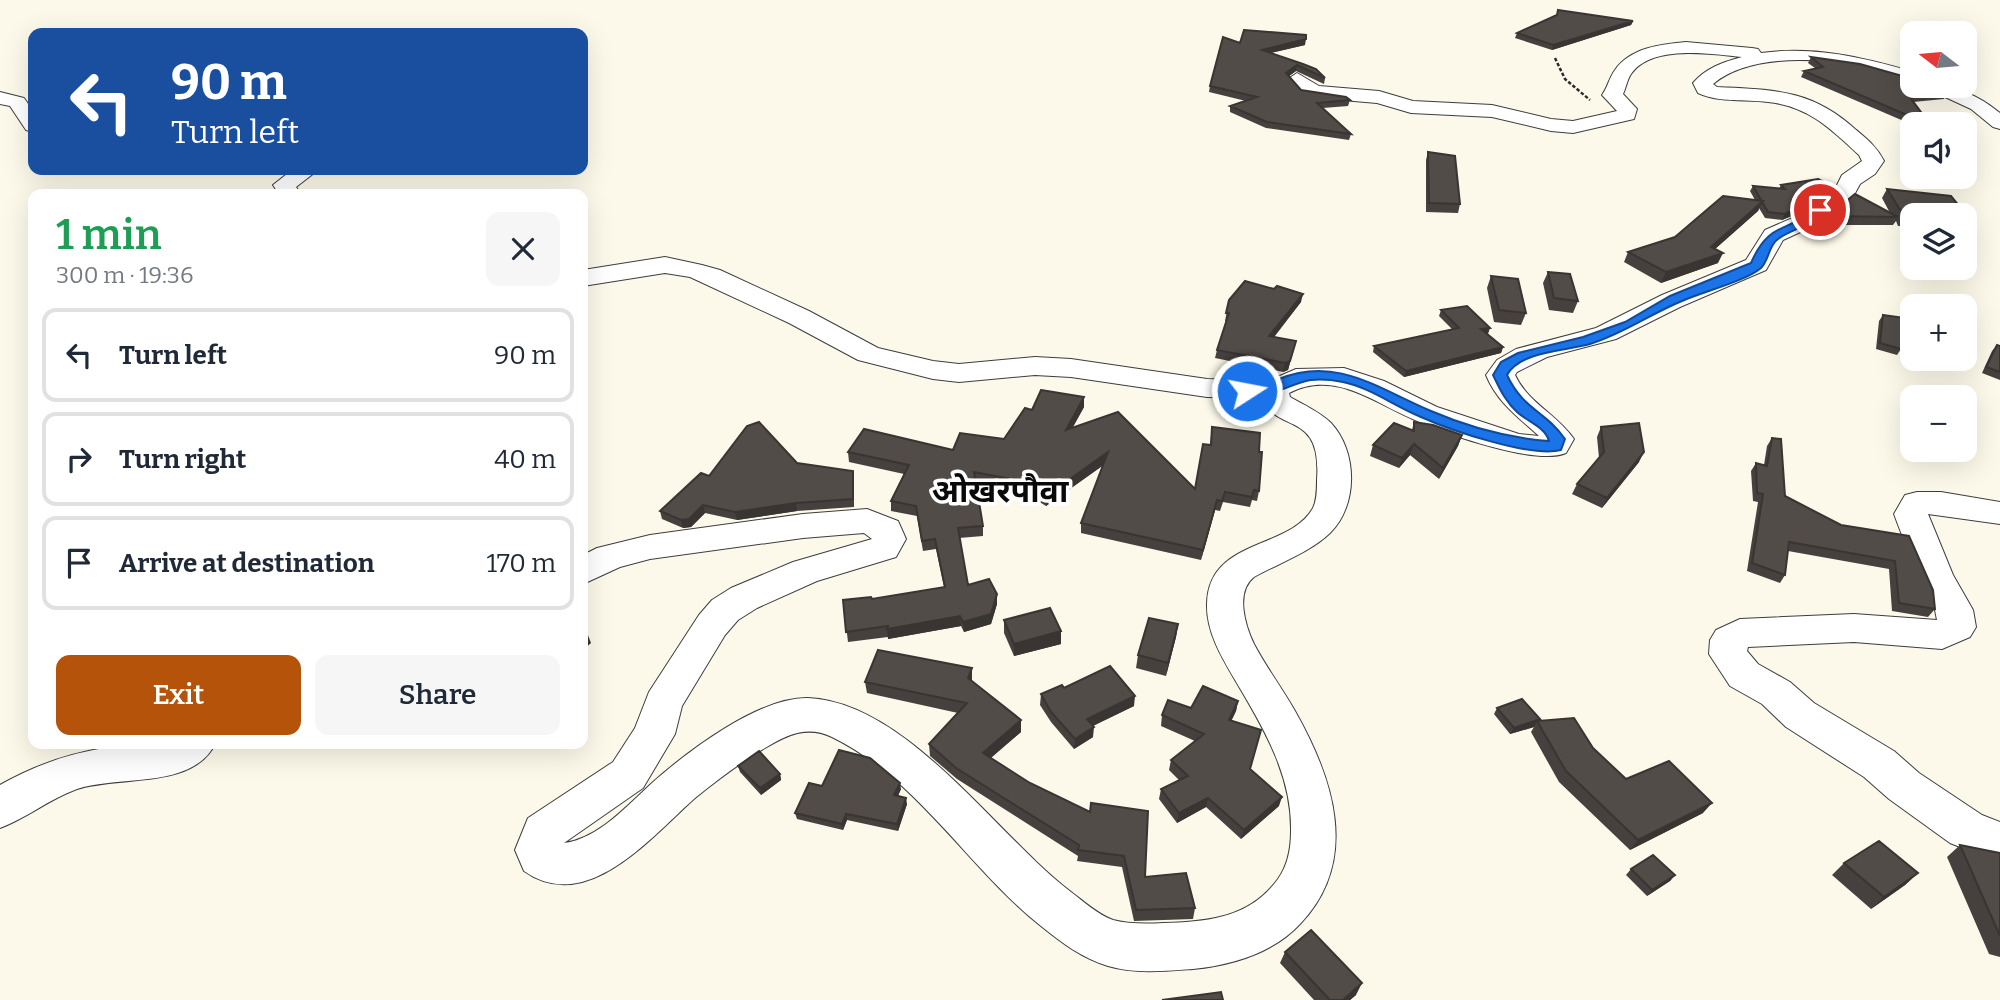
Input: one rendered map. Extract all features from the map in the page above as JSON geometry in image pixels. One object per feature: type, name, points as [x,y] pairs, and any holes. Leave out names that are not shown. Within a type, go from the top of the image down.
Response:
[{"type":"street","points":[[1297,79],[1309,90],[1319,92],[1378,97],[1411,107],[1485,110],[1529,121],[1573,127],[1628,115],[1627,109],[1612,95],[1617,91],[1620,74],[1647,54],[1668,50],[1694,49],[1849,60],[1900,74]]},
{"type":"street","points":[[588,277],[665,265],[693,270],[711,275],[868,354],[933,370],[958,373],[1035,366],[1071,368],[1208,388],[1273,390],[1296,378],[1327,375],[1344,377],[1374,387],[1426,415],[1515,443],[1555,446],[1558,439],[1549,428],[1523,410],[1509,395],[1500,375],[1506,365],[1522,356],[1587,340],[1630,324],[1653,309],[1756,265],[1774,235],[1812,218],[1844,192],[1850,180],[1867,169],[1873,161],[1869,152],[1829,116],[1807,104],[1770,96],[1714,93],[1705,89],[1703,83],[1717,71],[1733,65],[1797,57]]},
{"type":"street","points":[[1963,98],[1978,105],[2000,123]]},
{"type":"street","points":[[0,99],[17,102],[28,118]]},
{"type":"street","points":[[286,189],[284,186],[300,175]]},
{"type":"street","points":[[588,568],[609,557],[650,547],[803,526],[867,521],[886,530],[889,539],[884,548],[872,554],[806,571],[744,598],[725,610],[712,625],[663,703],[654,734],[628,775],[544,832],[538,845],[538,854],[543,859],[562,864],[591,857],[633,828],[712,760],[756,732],[794,716],[809,715],[834,720],[857,731],[898,758],[974,828],[1001,862],[1029,887],[1099,939],[1139,948],[1200,945],[1232,939],[1262,925],[1292,901],[1309,864],[1313,835],[1311,795],[1298,755],[1238,650],[1227,621],[1225,602],[1230,576],[1242,565],[1262,559],[1306,535],[1321,522],[1331,504],[1334,464],[1323,431],[1313,421],[1277,402],[1273,390]]},
{"type":"street","points":[[2000,513],[1941,503],[1917,503],[1911,514],[1935,575],[1954,610],[1957,627],[1942,635],[1854,628],[1740,633],[1729,640],[1728,654],[1744,675],[1776,693],[1800,715],[1879,764],[1904,786],[1966,829],[2000,843]]},
{"type":"street","points":[[0,809],[18,795],[78,772],[111,763],[149,763],[186,749]]},
{"type":"path","points":[[1555,58],[1565,79],[1603,110],[1603,122]]},
{"type":"building","points":[[1558,10],[1633,21],[1553,45],[1517,33],[1557,15]]},
{"type":"building","points":[[1244,30],[1306,35],[1306,39],[1262,50],[1316,69],[1325,78],[1297,65],[1286,73],[1301,90],[1346,97],[1350,100],[1317,103],[1351,134],[1267,122],[1230,106],[1257,97],[1210,86],[1223,37],[1240,43]]},
{"type":"building","points":[[1811,57],[1860,64],[1900,75],[1900,98],[1910,98],[1921,112],[1900,112],[1804,71],[1823,67]]},
{"type":"building","points":[[1428,152],[1455,156],[1460,204],[1429,203]]},
{"type":"building","points":[[1818,179],[1831,186],[1806,205],[1785,214],[1768,212],[1753,186],[1785,189],[1781,185]]},
{"type":"building","points":[[1887,189],[1951,196],[1957,203],[1900,203],[1900,210]]},
{"type":"building","points":[[1855,194],[1898,217],[1828,216]]},
{"type":"building","points":[[1723,196],[1763,201],[1711,247],[1723,253],[1666,272],[1628,252],[1675,237]]},
{"type":"building","points":[[1548,272],[1570,274],[1578,301],[1554,298]]},
{"type":"building","points":[[1491,276],[1518,279],[1526,313],[1499,310]]},
{"type":"building","points":[[1245,281],[1274,289],[1277,286],[1303,294],[1269,336],[1296,341],[1290,361],[1285,363],[1217,350],[1229,313],[1226,313],[1229,300]]},
{"type":"building","points":[[1467,306],[1490,328],[1481,329],[1503,347],[1406,371],[1374,346],[1459,328],[1441,310]]},
{"type":"building","points":[[1883,315],[1900,317],[1900,349],[1880,343]]},
{"type":"building","points":[[1997,345],[2000,346],[2000,372],[1986,367]]},
{"type":"building","points":[[1041,390],[1084,397],[1066,430],[1118,412],[1195,489],[1203,444],[1211,445],[1212,427],[1260,433],[1259,452],[1262,452],[1259,491],[1254,490],[1252,497],[1225,492],[1222,501],[1217,500],[1203,550],[1081,523],[1108,452],[1046,496],[1022,481],[974,472],[983,526],[958,528],[968,585],[989,579],[997,594],[991,614],[963,622],[960,616],[887,629],[888,626],[846,632],[843,600],[872,599],[945,587],[935,539],[922,541],[916,506],[891,501],[909,465],[848,452],[864,429],[953,450],[960,433],[1004,439],[1025,408],[1032,410]]},
{"type":"building","points":[[759,422],[797,463],[853,471],[853,499],[796,503],[735,512],[703,505],[689,519],[681,520],[660,511],[701,473],[709,476],[747,426]]},
{"type":"building","points":[[1414,422],[1462,435],[1443,468],[1414,444],[1402,458],[1373,445],[1394,423],[1414,431]]},
{"type":"building","points":[[1639,423],[1644,452],[1607,498],[1577,484],[1604,452],[1601,427]]},
{"type":"building","points":[[1772,438],[1781,439],[1785,496],[1841,525],[1909,536],[1933,590],[1935,609],[1899,603],[1895,561],[1789,542],[1785,575],[1752,563],[1763,494],[1757,493],[1756,463],[1767,466]]},
{"type":"building","points":[[1050,608],[1061,631],[1014,644],[1004,620]]},
{"type":"building","points":[[1149,618],[1178,624],[1168,663],[1138,655]]},
{"type":"building","points":[[878,650],[972,668],[968,678],[1021,720],[983,753],[1030,783],[1090,812],[1091,803],[1148,811],[1145,877],[1186,873],[1195,908],[1136,910],[1124,856],[1078,850],[1079,845],[956,768],[929,744],[967,703],[865,682]]},
{"type":"building","points":[[1110,666],[1135,696],[1087,719],[1094,727],[1075,739],[1051,712],[1041,694],[1062,685],[1064,688]]},
{"type":"building","points":[[1203,686],[1238,701],[1229,720],[1261,730],[1250,769],[1282,797],[1244,830],[1208,798],[1179,813],[1161,789],[1188,776],[1171,760],[1204,734],[1162,715],[1168,700],[1191,708]]},
{"type":"building","points":[[1522,699],[1540,719],[1514,728],[1497,708]]},
{"type":"building","points":[[1574,718],[1593,748],[1626,779],[1669,761],[1712,803],[1638,840],[1566,771],[1537,721]]},
{"type":"building","points":[[839,750],[870,758],[900,783],[894,795],[906,798],[897,824],[846,814],[842,824],[795,813],[809,783],[822,786]]},
{"type":"building","points":[[759,751],[780,774],[760,788],[738,766]]},
{"type":"building","points":[[1879,841],[1918,873],[1884,897],[1844,863]]},
{"type":"building","points":[[1960,845],[2000,853],[2000,936]]},
{"type":"building","points":[[1653,855],[1675,875],[1652,890],[1631,869]]},
{"type":"building","points":[[1311,930],[1362,983],[1343,1000],[1330,1000],[1285,952]]},
{"type":"building","points":[[1221,992],[1223,1000],[1162,1000]]},
{"type":"district","name":"ओखरपौवा","points":[[1000,491]]},
{"type":"route","points":[[1247,391],[1273,390],[1283,382],[1296,378],[1327,375],[1344,377],[1374,387],[1426,415],[1515,443],[1550,448],[1555,446],[1558,439],[1549,428],[1523,410],[1509,395],[1500,375],[1506,365],[1522,356],[1587,340],[1630,324],[1653,309],[1733,277],[1756,265],[1774,235],[1812,218],[1820,210]]}]
